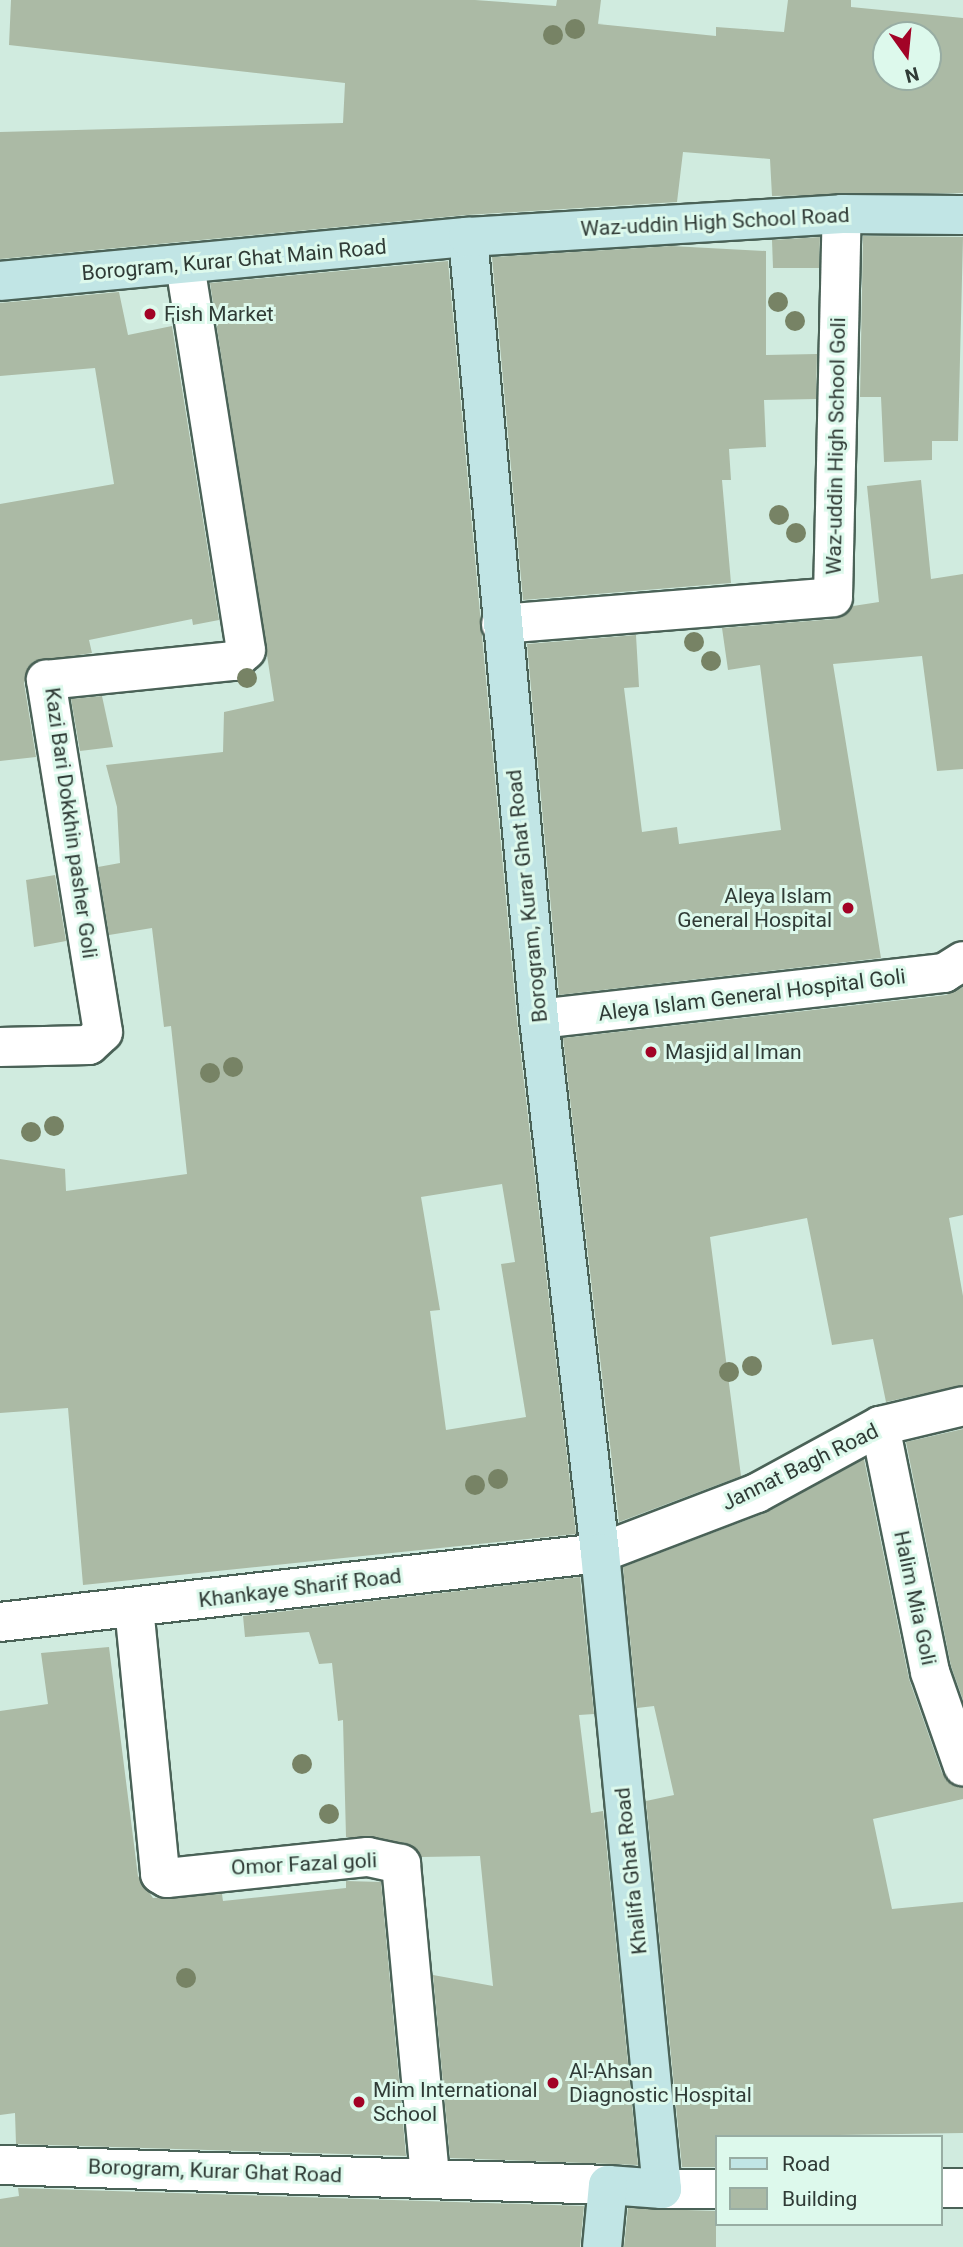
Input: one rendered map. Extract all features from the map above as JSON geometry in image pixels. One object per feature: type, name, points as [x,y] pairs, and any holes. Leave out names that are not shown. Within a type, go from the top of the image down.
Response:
[{"type":"street","name":"Waz-uddin High School Road","points":[[468,237],[842,214],[963,215]]},
{"type":"street","name":"Waz-uddin High School Goli","points":[[501,624],[832,597],[842,214]]},
{"type":"street","name":"Borogram, Kurar Ghat Main Road","points":[[0,281],[185,267],[468,237]]},
{"type":"street","name":"Borogram, Kurar Ghat Road","points":[[468,237],[501,624],[539,1019],[600,1553]]},
{"type":"street","name":"Kazi Bari Dokkhin pasher Goli","points":[[0,1047],[89,1045],[103,1032],[46,680],[234,661],[246,650],[185,267]]},
{"type":"street","name":"Aleya Islam General Hospital Goli","points":[[539,1019],[944,973],[963,961]]},
{"type":"street","name":"Jannat Bagh Road","points":[[600,1553],[757,1493],[880,1426],[963,1406]]},
{"type":"street","name":"Halim Mia Goli","points":[[880,1426],[930,1672],[963,1766]]},
{"type":"street","name":"Khankaye Sharif Road","points":[[0,1622],[600,1553]]},
{"type":"street","name":"Khalifa Ghat Road","points":[[600,1553],[662,2189]]},
{"type":"street","name":"Omor Fazal goli","points":[[134,1607],[160,1874],[167,1878],[368,1857],[401,1864],[430,2179]]},
{"type":"street","name":"Borogram, Kurar Ghat Road","points":[[0,2165],[430,2179]]},
{"type":"street","points":[[430,2179],[715,2189]]},
{"type":"street","points":[[602,2247],[607,2185]]},
{"type":"street","points":[[942,2188],[963,2188]]},
{"type":"building","points":[[11,0],[475,0],[556,6],[557,0],[601,0],[598,24],[716,36],[716,27],[784,32],[788,0],[851,0],[851,7],[963,18],[963,193],[772,196],[770,159],[683,152],[677,202],[466,215],[0,259],[0,132],[343,123],[345,83],[9,45]]},
{"type":"building","points":[[863,236],[963,237],[958,441],[932,441],[932,460],[884,462],[881,397],[860,397]]},
{"type":"building","points":[[820,237],[819,268],[773,268],[772,240]]},
{"type":"building","points":[[671,246],[766,251],[766,355],[817,354],[816,399],[764,400],[766,447],[729,449],[731,480],[722,480],[731,583],[523,600],[492,257]]},
{"type":"building","points":[[448,261],[517,1021],[576,1534],[83,1585],[68,1408],[0,1413],[0,1159],[65,1169],[66,1191],[187,1174],[171,1026],[164,1027],[152,928],[109,935],[98,867],[120,863],[117,807],[106,765],[223,752],[224,712],[274,701],[210,283]],"holes":[[[502,1184],[515,1262],[501,1264],[526,1417],[446,1430],[430,1311],[440,1310],[421,1197]]]},
{"type":"building","points":[[119,292],[128,335],[172,326],[219,620],[193,625],[192,619],[89,640],[92,653],[33,662],[24,683],[36,757],[0,761],[0,504],[114,484],[95,368],[0,376],[0,303]]},
{"type":"building","points":[[921,480],[931,579],[963,574],[963,769],[937,771],[922,656],[833,664],[881,958],[559,995],[527,644],[636,635],[639,687],[624,688],[642,832],[677,827],[679,844],[781,830],[760,665],[728,670],[722,628],[835,619],[853,606],[879,602],[867,486]]},
{"type":"building","points":[[102,696],[113,747],[80,751],[71,699]]},
{"type":"building","points":[[55,875],[66,941],[34,947],[26,880]]},
{"type":"building","points":[[963,987],[963,1215],[949,1218],[963,1296],[963,1385],[886,1402],[873,1339],[832,1345],[807,1218],[710,1237],[741,1476],[619,1522],[563,1038],[946,995]]},
{"type":"building","points":[[963,1429],[963,1700],[951,1666],[906,1442]]},
{"type":"building","points":[[864,1459],[909,1679],[942,1773],[963,1787],[963,1799],[873,1819],[892,1909],[963,1902],[963,2133],[715,2135],[715,2167],[682,2167],[646,1801],[674,1795],[654,1706],[637,1708],[623,1567],[765,1513]]},
{"type":"building","points":[[580,1577],[594,1714],[579,1715],[591,1813],[603,1811],[638,2165],[450,2158],[433,1975],[493,1986],[480,1856],[421,1857],[406,1843],[346,1837],[343,1720],[338,1721],[332,1663],[319,1664],[309,1632],[245,1637],[243,1616]]},
{"type":"building","points":[[109,1647],[138,1876],[153,1898],[222,1894],[223,1901],[346,1888],[346,1881],[381,1882],[406,2156],[16,2144],[15,2113],[0,2115],[0,1711],[48,1704],[41,1653]]},
{"type":"building","points":[[18,2188],[584,2206],[580,2247],[0,2247],[0,2199],[19,2196]]},
{"type":"building","points":[[628,2208],[715,2211],[716,2247],[624,2247]]},
{"type":"place","name":"Fish Market","points":[[150,314]]},
{"type":"place","name":"Aleya Islam General Hospital","points":[[848,908]]},
{"type":"place","name":"Masjid al Iman","points":[[651,1052]]},
{"type":"place","name":"Al-Ahsan Diagnostic Hospital","points":[[553,2083]]},
{"type":"place","name":"Mim International School","points":[[359,2102]]}]
